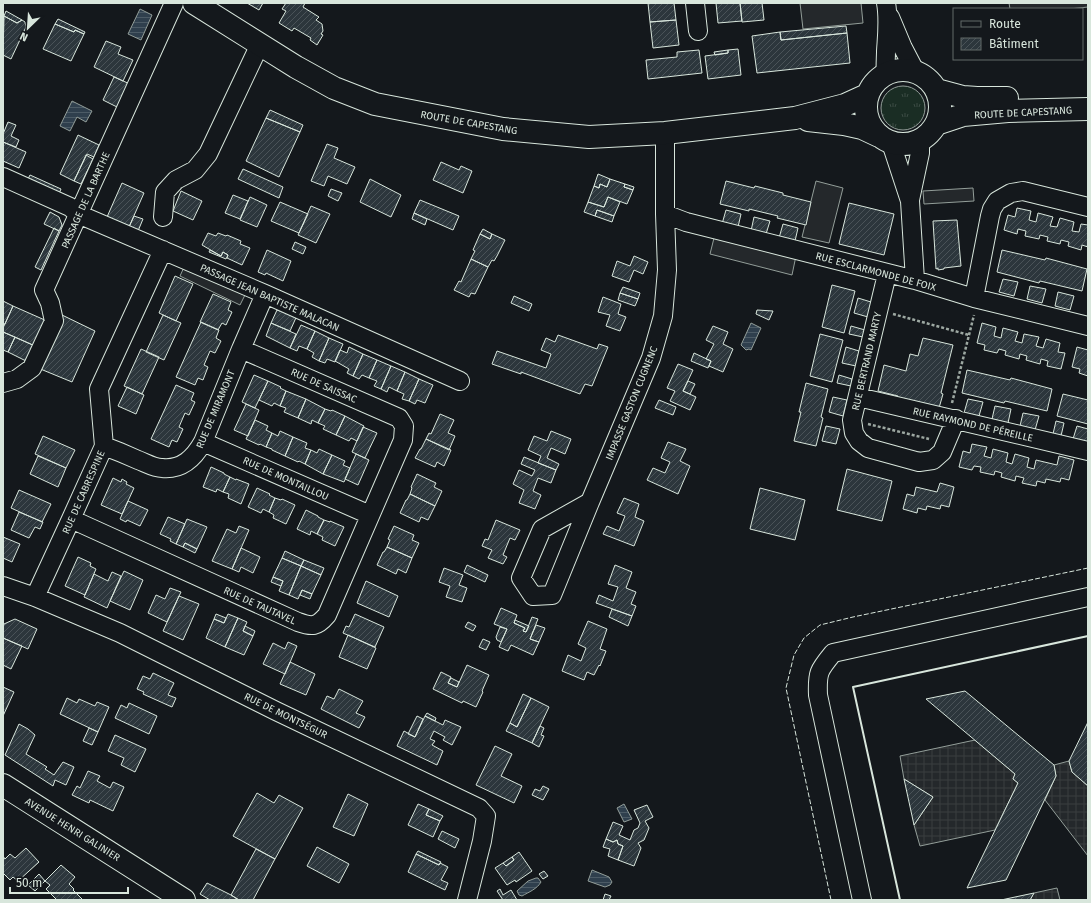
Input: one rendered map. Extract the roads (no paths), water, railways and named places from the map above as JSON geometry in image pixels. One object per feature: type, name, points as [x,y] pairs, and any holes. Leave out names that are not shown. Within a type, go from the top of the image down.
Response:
[{"type":"main road","name":"ROUTE DE CAPESTANG","points":[[194,3],[296,67],[334,88],[375,104],[503,129],[589,137],[665,133],[795,118],[845,105],[867,95]]},
{"type":"main road","points":[[900,70],[915,72],[928,78],[937,90],[941,104],[939,119],[932,132],[920,141],[906,145],[885,139],[870,124],[866,110],[867,95],[875,83],[886,74],[900,70]]},
{"type":"main road","name":"ROUTE DE CAPESTANG","points":[[937,90],[963,97],[978,98],[1088,97]]},
{"type":"main road","name":"ROUTE DE CAPESTANG","points":[[936,124],[962,115],[1008,111],[1088,109]]},
{"type":"main road","name":"ROUTE DE CAPESTANG","points":[[795,118],[844,124],[862,128],[885,139]]},
{"type":"main road","name":"AVENUE HENRI GALINIER","points":[[3,785],[184,900]]},
{"type":"street","name":"PASSAGE DE LA BARTHE","points":[[3,383],[17,378],[32,368],[54,321],[50,303],[44,290],[174,3]]},
{"type":"street","points":[[695,3],[698,31]]},
{"type":"street","points":[[887,7],[902,48],[915,72]]},
{"type":"street","points":[[886,74],[887,7]]},
{"type":"street","points":[[163,217],[165,192],[176,180],[195,170],[208,154],[260,44]]},
{"type":"street","name":"IMPASSE GASTON CUGNENC","points":[[590,502],[542,529],[521,578],[533,596],[552,595],[651,358],[663,316],[667,270],[665,133]]},
{"type":"street","points":[[885,139],[910,201]]},
{"type":"street","points":[[915,280],[910,201],[920,153],[920,141]]},
{"type":"street","name":"PASSAGE JEAN BAPTISTE MALACAN","points":[[3,177],[70,207],[78,214],[265,294],[460,381]]},
{"type":"street","points":[[974,298],[990,216],[997,201],[1011,193],[1023,191],[1088,207]]},
{"type":"street","name":"RUE ESCLARMONDE DE FOIX","points":[[665,214],[686,222],[915,280],[974,298],[1088,326]]},
{"type":"street","name":"RUE DE CABRESPINE","points":[[34,598],[104,446],[99,390],[163,250]]},
{"type":"street","name":"RUE BERTRAND MARTY","points":[[887,274],[852,420],[854,433],[859,441],[868,448],[919,462],[933,460],[942,452],[952,418]]},
{"type":"street","name":"RUE DE MIRAMONT","points":[[104,446],[160,468],[182,466],[190,460],[203,442],[240,349],[265,294]]},
{"type":"street","name":"RUE DE SAISSAC","points":[[240,349],[399,418],[404,426]]},
{"type":"street","name":"RUE RAYMOND DE PÉREILLE","points":[[858,397],[1088,451]]},
{"type":"street","name":"RUE DE TAUTAVEL","points":[[71,519],[298,622],[310,626],[320,623],[327,615],[402,440],[404,426]]},
{"type":"street","name":"RUE DE MONTAILLOU","points":[[203,442],[370,515]]},
{"type":"street","name":"RUE DE MONTSÉGUR","points":[[3,586],[120,633],[276,711],[479,808],[486,816],[482,841],[467,900]]},
{"type":"street","points":[[862,900],[818,695],[817,679],[821,667],[833,654],[1088,597]]},
{"type":"water","points":[[140,9],[152,15],[141,40],[128,34]]},
{"type":"water","points":[[72,101],[92,111],[86,122],[77,117],[70,131],[60,126]]},
{"type":"water","points":[[751,323],[761,328],[751,350],[746,350],[741,345]]},
{"type":"water","points":[[624,804],[632,819],[624,822],[617,808]]},
{"type":"water","points":[[592,870],[609,877],[612,882],[610,885],[605,887],[588,881]]},
{"type":"water","points":[[538,878],[541,882],[537,887],[522,896],[519,895],[517,891],[528,881]]}]
